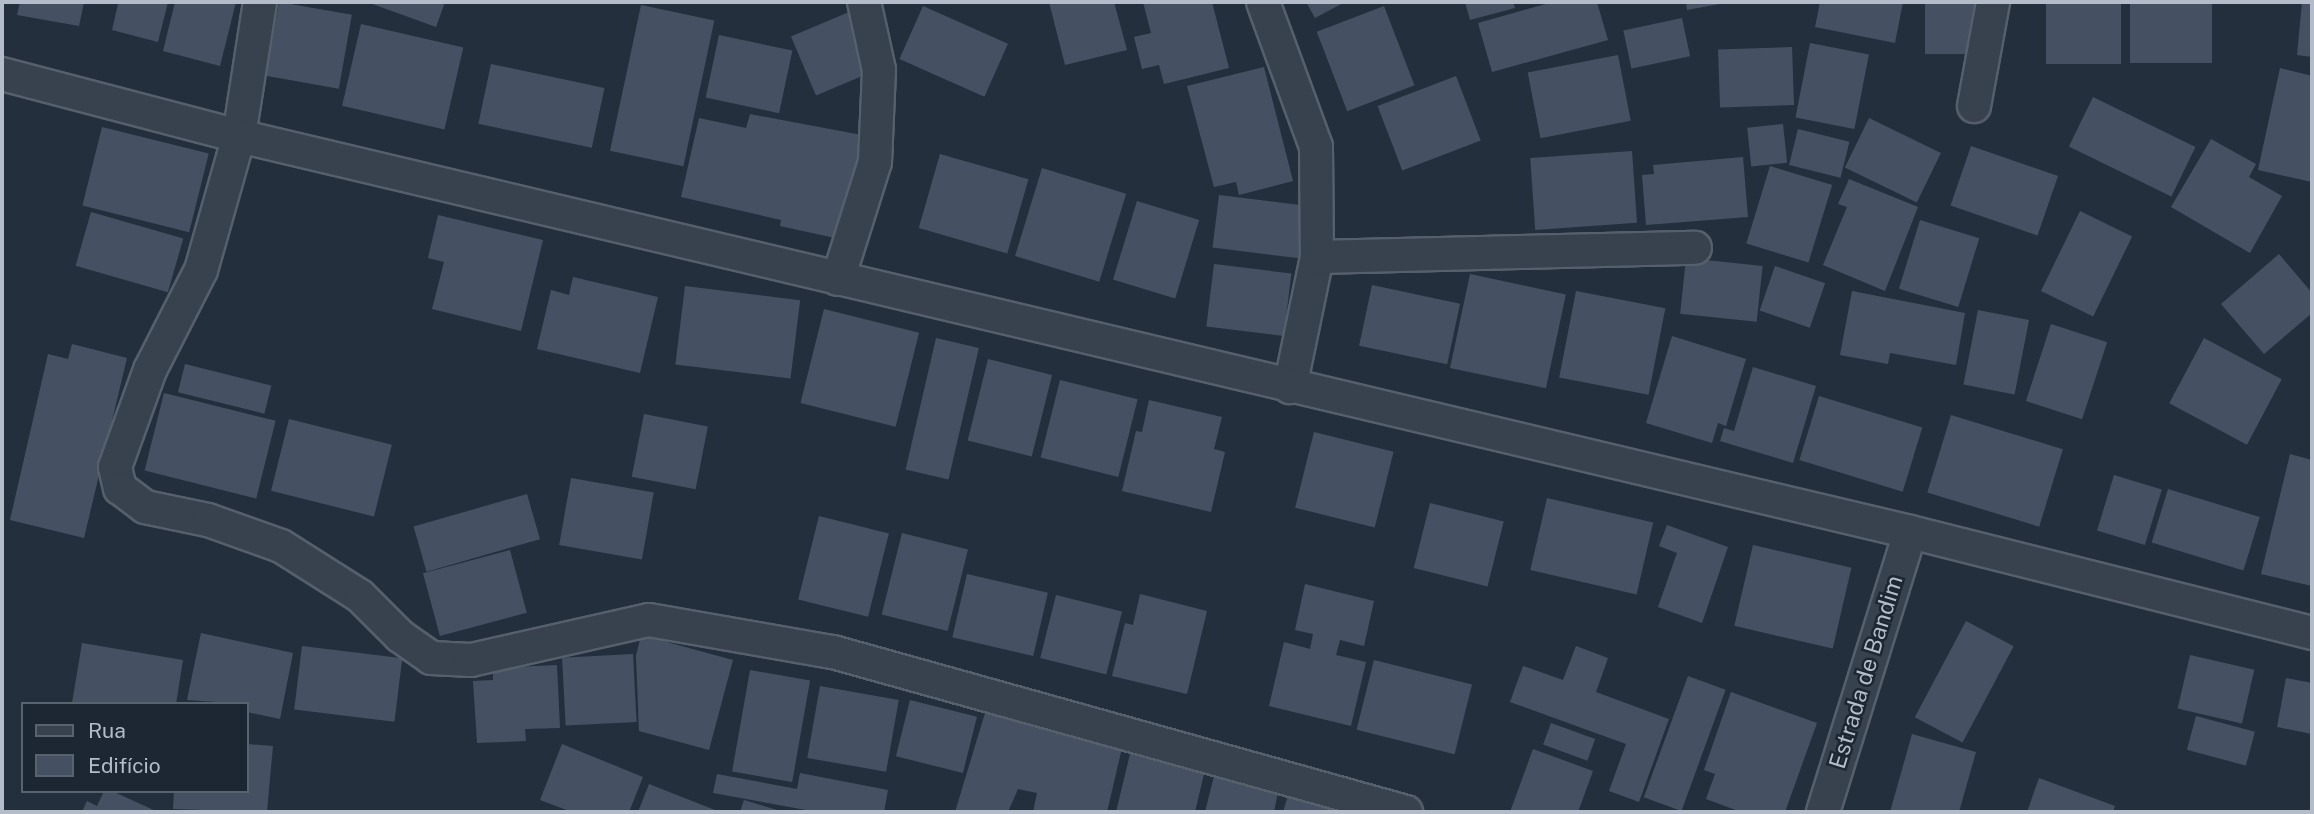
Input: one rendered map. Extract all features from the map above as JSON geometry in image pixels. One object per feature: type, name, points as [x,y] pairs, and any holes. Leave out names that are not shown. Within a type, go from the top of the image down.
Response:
[{"type":"street","points":[[260,2],[239,136],[201,270],[150,370],[115,467],[120,488],[145,507],[208,520],[281,546],[360,596],[400,636],[431,658],[471,660],[649,620],[833,652],[1406,812]]},
{"type":"street","points":[[838,279],[875,162],[879,70],[864,2]]},
{"type":"street","points":[[1264,2],[1316,147],[1317,257],[1290,387]]},
{"type":"street","points":[[1974,106],[1993,2]]},
{"type":"street","points":[[2,74],[239,136],[1910,532],[2312,633]]},
{"type":"street","points":[[1317,257],[1695,248]]},
{"type":"street","name":"Estrada de Bandim","points":[[1823,812],[1910,532]]},
{"type":"building","points":[[20,2],[84,2],[79,26],[17,15]]},
{"type":"building","points":[[113,2],[168,2],[158,42],[112,30],[118,4]]},
{"type":"building","points":[[175,2],[236,2],[220,66],[163,51]]},
{"type":"building","points":[[279,2],[352,15],[339,89],[266,76]]},
{"type":"building","points":[[367,2],[445,2],[436,27]]},
{"type":"building","points":[[1049,2],[1114,2],[1127,50],[1065,65]]},
{"type":"building","points":[[1143,2],[1212,2],[1229,68],[1164,84],[1159,65],[1142,69],[1134,37],[1151,33]]},
{"type":"building","points":[[1306,2],[1345,2],[1315,18]]},
{"type":"building","points":[[1465,2],[1513,2],[1515,8],[1470,20]]},
{"type":"building","points":[[1553,2],[1597,2],[1608,40],[1492,72],[1478,23]]},
{"type":"building","points":[[1686,2],[1724,2],[1725,3],[1687,10]]},
{"type":"building","points":[[1820,2],[1903,2],[1895,43],[1815,27]]},
{"type":"building","points":[[1925,2],[1984,2],[1984,54],[1925,54]]},
{"type":"building","points":[[2046,2],[2121,2],[2121,64],[2046,64]]},
{"type":"building","points":[[2130,2],[2212,2],[2212,63],[2130,63]]},
{"type":"building","points":[[2302,2],[2312,2],[2312,57],[2297,55]]},
{"type":"building","points":[[641,5],[714,21],[683,166],[610,151]]},
{"type":"building","points":[[923,6],[1008,44],[984,97],[899,59]]},
{"type":"building","points":[[1384,6],[1414,85],[1347,111],[1317,32]]},
{"type":"building","points":[[849,12],[874,71],[816,96],[791,37]]},
{"type":"building","points":[[1682,18],[1690,56],[1631,69],[1623,30]]},
{"type":"building","points":[[361,24],[463,48],[444,129],[342,106]]},
{"type":"building","points":[[719,35],[792,51],[779,113],[706,98]]},
{"type":"building","points":[[1810,43],[1869,54],[1854,129],[1795,118]]},
{"type":"building","points":[[1792,47],[1794,105],[1720,108],[1718,50]]},
{"type":"building","points":[[1618,55],[1631,121],[1540,138],[1528,73]]},
{"type":"building","points":[[491,64],[604,88],[592,148],[478,124]]},
{"type":"building","points":[[1264,67],[1293,181],[1239,195],[1236,182],[1214,187],[1187,86]]},
{"type":"building","points":[[2280,68],[2312,76],[2312,182],[2258,170]]},
{"type":"building","points":[[1456,76],[1481,140],[1402,171],[1378,106]]},
{"type":"building","points":[[2093,97],[2195,147],[2171,196],[2069,146]]},
{"type":"building","points":[[750,114],[867,136],[844,240],[780,226],[781,220],[681,197],[699,118],[746,128]]},
{"type":"building","points":[[1869,118],[1941,153],[1917,203],[1845,167]]},
{"type":"building","points":[[1783,124],[1787,163],[1751,167],[1747,128]]},
{"type":"building","points":[[102,127],[209,154],[189,232],[82,206]]},
{"type":"building","points":[[1798,129],[1849,142],[1840,178],[1789,165]]},
{"type":"building","points":[[2211,139],[2256,164],[2249,177],[2282,196],[2250,253],[2171,207]]},
{"type":"building","points":[[1971,146],[2058,176],[2037,236],[1950,206]]},
{"type":"building","points":[[1632,151],[1637,223],[1535,230],[1530,158]]},
{"type":"building","points":[[940,154],[1028,179],[1007,253],[919,228]]},
{"type":"building","points":[[1743,157],[1748,217],[1646,225],[1642,175],[1654,174],[1653,165]]},
{"type":"building","points":[[1770,166],[1832,185],[1808,262],[1746,243]]},
{"type":"building","points":[[1042,168],[1126,194],[1099,282],[1015,256]]},
{"type":"building","points":[[1849,179],[1918,207],[1885,291],[1823,265],[1847,207],[1838,204]]},
{"type":"building","points":[[1219,195],[1314,207],[1308,259],[1213,248]]},
{"type":"building","points":[[1137,201],[1199,220],[1175,298],[1113,279]]},
{"type":"building","points":[[2080,211],[2132,236],[2093,316],[2041,291]]},
{"type":"building","points":[[91,212],[183,238],[168,292],[76,266]]},
{"type":"building","points":[[438,215],[543,240],[521,331],[432,309],[444,262],[428,258]]},
{"type":"building","points":[[1920,220],[1979,238],[1958,307],[1899,289]]},
{"type":"building","points":[[2279,254],[2312,293],[2312,313],[2264,354],[2221,304]]},
{"type":"building","points":[[1686,258],[1763,266],[1757,322],[1680,314]]},
{"type":"building","points":[[1214,264],[1291,274],[1284,336],[1206,327]]},
{"type":"building","points":[[1775,266],[1825,283],[1810,328],[1760,310]]},
{"type":"building","points":[[1470,274],[1566,294],[1546,388],[1450,368]]},
{"type":"building","points":[[573,277],[658,297],[640,373],[537,349],[551,290],[569,295]]},
{"type":"building","points":[[1372,285],[1460,304],[1447,364],[1359,346]]},
{"type":"building","points":[[685,286],[800,300],[791,379],[675,364]]},
{"type":"building","points":[[1576,291],[1665,308],[1649,395],[1559,377]]},
{"type":"building","points":[[1852,291],[1965,313],[1956,365],[1890,353],[1888,364],[1840,355]]},
{"type":"building","points":[[824,309],[919,333],[896,427],[801,403]]},
{"type":"building","points":[[1978,310],[2029,320],[2015,395],[1963,385]]},
{"type":"building","points":[[2051,324],[2107,342],[2082,419],[2026,401]]},
{"type":"building","points":[[1672,336],[1746,359],[1726,426],[1718,423],[1712,443],[1646,423]]},
{"type":"building","points":[[936,338],[979,348],[949,479],[906,470]]},
{"type":"building","points":[[2204,338],[2282,379],[2247,445],[2169,403]]},
{"type":"building","points":[[72,344],[127,358],[84,538],[10,520],[48,354],[68,359]]},
{"type":"building","points":[[988,359],[1052,375],[1032,456],[968,441]]},
{"type":"building","points":[[185,364],[271,386],[264,414],[178,392]]},
{"type":"building","points":[[1753,367],[1816,386],[1793,463],[1720,441],[1724,428],[1734,431]]},
{"type":"building","points":[[1060,380],[1138,399],[1118,477],[1041,458]]},
{"type":"building","points":[[164,393],[276,421],[256,498],[145,471]]},
{"type":"building","points":[[1819,396],[1922,428],[1903,492],[1799,460]]},
{"type":"building","points":[[1149,400],[1222,417],[1214,449],[1225,452],[1211,512],[1122,491],[1136,431],[1142,432]]},
{"type":"building","points":[[644,414],[708,426],[696,489],[632,477]]},
{"type":"building","points":[[1951,415],[2063,449],[2039,527],[1927,492]]},
{"type":"building","points":[[289,419],[392,445],[374,516],[271,491]]},
{"type":"building","points":[[1314,432],[1394,452],[1375,528],[1295,508]]},
{"type":"building","points":[[2290,454],[2312,460],[2312,586],[2261,574]]},
{"type":"building","points":[[2114,475],[2162,490],[2145,545],[2097,530]]},
{"type":"building","points":[[571,478],[654,493],[642,560],[559,545]]},
{"type":"building","points":[[2168,489],[2260,517],[2243,571],[2152,543]]},
{"type":"building","points":[[527,494],[540,539],[427,572],[414,527]]},
{"type":"building","points":[[1547,498],[1653,523],[1637,595],[1530,570]]},
{"type":"building","points":[[1430,503],[1504,521],[1488,586],[1414,568]]},
{"type":"building","points":[[819,516],[889,533],[868,617],[798,599]]},
{"type":"building","points":[[1667,525],[1728,547],[1702,623],[1658,607],[1677,553],[1659,546]]},
{"type":"building","points":[[902,533],[968,549],[948,631],[882,615]]},
{"type":"building","points":[[1753,545],[1851,568],[1833,649],[1734,626]]},
{"type":"building","points":[[510,550],[527,613],[440,636],[423,573]]},
{"type":"building","points":[[967,574],[1048,593],[1033,656],[952,637]]},
{"type":"building","points":[[1305,584],[1374,601],[1364,646],[1340,640],[1336,655],[1366,662],[1351,726],[1269,706],[1284,642],[1310,649],[1313,634],[1295,630]]},
{"type":"building","points":[[1140,594],[1207,611],[1187,694],[1112,676],[1125,623],[1133,625]]},
{"type":"building","points":[[1056,595],[1122,611],[1106,675],[1040,658]]},
{"type":"building","points":[[1966,621],[2014,646],[1963,743],[1915,717]]},
{"type":"building","points":[[201,633],[293,653],[280,719],[248,712],[248,702],[187,700]]},
{"type":"building","points":[[641,635],[733,660],[709,750],[639,731],[636,656]]},
{"type":"building","points":[[82,643],[183,660],[176,702],[72,702]]},
{"type":"building","points":[[302,646],[402,658],[394,722],[294,710]]},
{"type":"building","points":[[1576,646],[1608,658],[1596,692],[1669,719],[1639,802],[1609,791],[1626,744],[1510,702],[1523,666],[1563,680]]},
{"type":"building","points":[[633,654],[637,722],[566,726],[562,658]]},
{"type":"building","points":[[2190,655],[2254,670],[2242,723],[2178,709]]},
{"type":"building","points":[[1374,660],[1472,684],[1455,754],[1357,730]]},
{"type":"building","points":[[557,665],[560,728],[525,729],[526,741],[477,743],[473,681],[493,680],[493,668]]},
{"type":"building","points":[[750,670],[810,681],[792,782],[732,771]]},
{"type":"building","points":[[1688,676],[1726,690],[1681,811],[1644,797]]},
{"type":"building","points":[[2286,678],[2312,683],[2312,734],[2277,727]]},
{"type":"building","points":[[820,686],[899,700],[886,772],[807,758]]},
{"type":"building","points":[[1731,692],[1817,723],[1785,812],[1741,812],[1706,799],[1715,774],[1704,770]]},
{"type":"building","points":[[910,700],[977,717],[963,773],[896,756]]},
{"type":"building","points":[[985,713],[1122,748],[1107,812],[1033,812],[1037,793],[1018,789],[1008,812],[955,812]]},
{"type":"building","points":[[2196,716],[2255,732],[2246,766],[2187,750]]},
{"type":"building","points":[[1551,723],[1595,739],[1587,761],[1543,745]]},
{"type":"building","points":[[1912,734],[1976,752],[1959,812],[1890,812]]},
{"type":"building","points":[[248,744],[273,746],[267,812],[173,809],[174,793],[248,793]]},
{"type":"building","points":[[562,744],[643,777],[629,812],[572,812],[540,800]]},
{"type":"building","points":[[1533,749],[1593,771],[1578,812],[1510,812]]},
{"type":"building","points":[[1130,754],[1204,774],[1195,812],[1116,812]]},
{"type":"building","points":[[800,773],[888,790],[884,812],[817,812],[713,793],[717,774],[797,789]]},
{"type":"building","points":[[1214,776],[1278,792],[1274,812],[1205,812]]},
{"type":"building","points":[[2039,778],[2115,806],[2113,812],[2027,812]]},
{"type":"building","points":[[649,784],[720,812],[638,812]]},
{"type":"building","points":[[1289,792],[1354,812],[1283,812]]},
{"type":"building","points":[[103,793],[116,793],[158,812],[82,812],[87,801],[97,806]]},
{"type":"building","points":[[744,800],[784,812],[740,812]]}]
